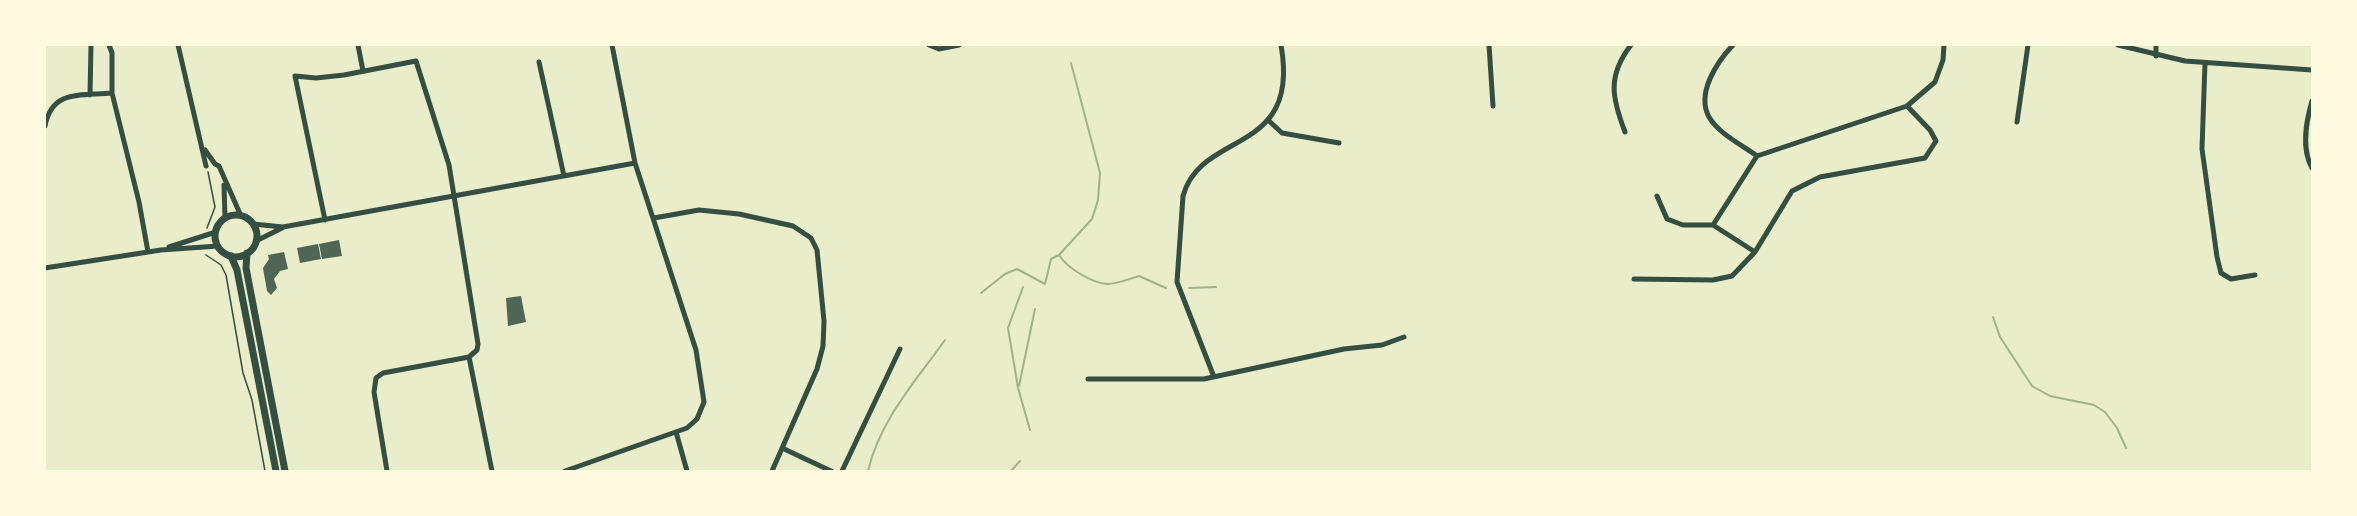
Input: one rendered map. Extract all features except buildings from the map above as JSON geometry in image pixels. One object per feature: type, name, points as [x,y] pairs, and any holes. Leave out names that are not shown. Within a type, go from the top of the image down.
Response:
[{"type":"street","points":[[90,95],[91,45]]},
{"type":"street","points":[[109,45],[112,53],[112,93],[139,202],[148,252]]},
{"type":"street","points":[[178,45],[206,166]]},
{"type":"street","points":[[358,45],[363,71]]},
{"type":"street","points":[[566,471],[676,432],[697,419],[704,402],[696,350],[635,163],[612,45]]},
{"type":"street","points":[[929,45],[939,49],[959,45]]},
{"type":"street","points":[[1214,377],[1176,282],[1183,196],[1186,184],[1197,169],[1250,136],[1268,120],[1284,88],[1281,45]]},
{"type":"street","points":[[1489,45],[1494,106]]},
{"type":"street","points":[[1625,132],[1616,107],[1613,88],[1616,70],[1631,45]]},
{"type":"street","points":[[1732,45],[1722,56],[1709,80],[1706,100],[1708,116],[1717,127],[1757,156]]},
{"type":"street","points":[[1713,225],[1757,156],[1907,106],[1935,82],[1943,60],[1944,45]]},
{"type":"street","points":[[2017,122],[2028,45]]},
{"type":"street","points":[[2118,45],[2156,56],[2205,63],[2312,70]]},
{"type":"street","points":[[2156,45],[2156,56]]},
{"type":"street","points":[[325,220],[295,76],[316,78],[416,61],[449,165],[477,336],[477,350],[470,357],[383,374],[376,378],[374,392],[387,471]]},
{"type":"street","points":[[539,63],[564,176]]},
{"type":"street","points":[[2205,63],[2202,149],[2217,257],[2221,273],[2231,279],[2255,275]]},
{"type":"street","points":[[45,126],[48,110],[58,100],[112,93]]},
{"type":"street","points":[[2312,101],[2305,132],[2306,147],[2312,168]]},
{"type":"street","points":[[1634,279],[1713,279],[1732,276],[1755,252],[1792,191],[1820,177],[1926,158],[1936,141],[1930,130],[1907,106]]},
{"type":"street","points":[[1268,120],[1282,133],[1339,143]]},
{"type":"street","points":[[203,146],[215,164],[219,166],[240,216],[253,224],[283,227],[635,163]]},
{"type":"street","points":[[161,250],[216,232],[225,219],[224,181]]},
{"type":"street","points":[[1657,196],[1666,219],[1683,225],[1713,225],[1755,252]]},
{"type":"street","points":[[654,218],[699,210],[718,211],[794,226],[811,238],[817,250],[820,269],[823,346],[817,369],[772,471]]},
{"type":"street","points":[[225,219],[240,216]]},
{"type":"street","points":[[253,224],[256,241]]},
{"type":"street","points":[[283,227],[256,241],[247,253],[246,268],[285,471]]},
{"type":"street","points":[[216,232],[218,246]]},
{"type":"street","points":[[45,268],[161,250],[204,246],[218,246],[231,256],[237,270],[276,471]]},
{"type":"street","points":[[231,256],[247,253]]},
{"type":"street","points":[[1088,379],[1182,381],[1214,377],[1344,349],[1382,345],[1404,337]]},
{"type":"street","points":[[842,471],[900,349]]},
{"type":"street","points":[[470,357],[492,471]]},
{"type":"street","points":[[676,432],[687,471]]},
{"type":"street","points":[[782,448],[831,471]]},
{"type":"path","points":[[203,237],[215,207],[206,166]]},
{"type":"path","points":[[204,246],[207,256],[221,266],[226,275],[243,373],[252,400],[265,471]]},
{"type":"waterway","points":[[981,293],[1005,274],[1017,269],[1045,284],[1051,259],[1059,255],[1092,219],[1098,200],[1100,173],[1071,63]]},
{"type":"waterway","points":[[1059,255],[1074,270],[1101,283],[1115,283],[1139,276],[1166,288]]},
{"type":"waterway","points":[[1023,287],[1008,328],[1018,388],[1030,430]]},
{"type":"waterway","points":[[1189,288],[1216,287]]},
{"type":"waterway","points":[[1019,386],[1035,309]]},
{"type":"waterway","points":[[1993,317],[2000,337],[2032,386],[2050,396],[2094,405],[2105,412],[2117,428],[2126,448]]},
{"type":"waterway","points":[[868,471],[890,418],[945,340]]},
{"type":"waterway","points":[[1011,471],[1020,461]]}]
